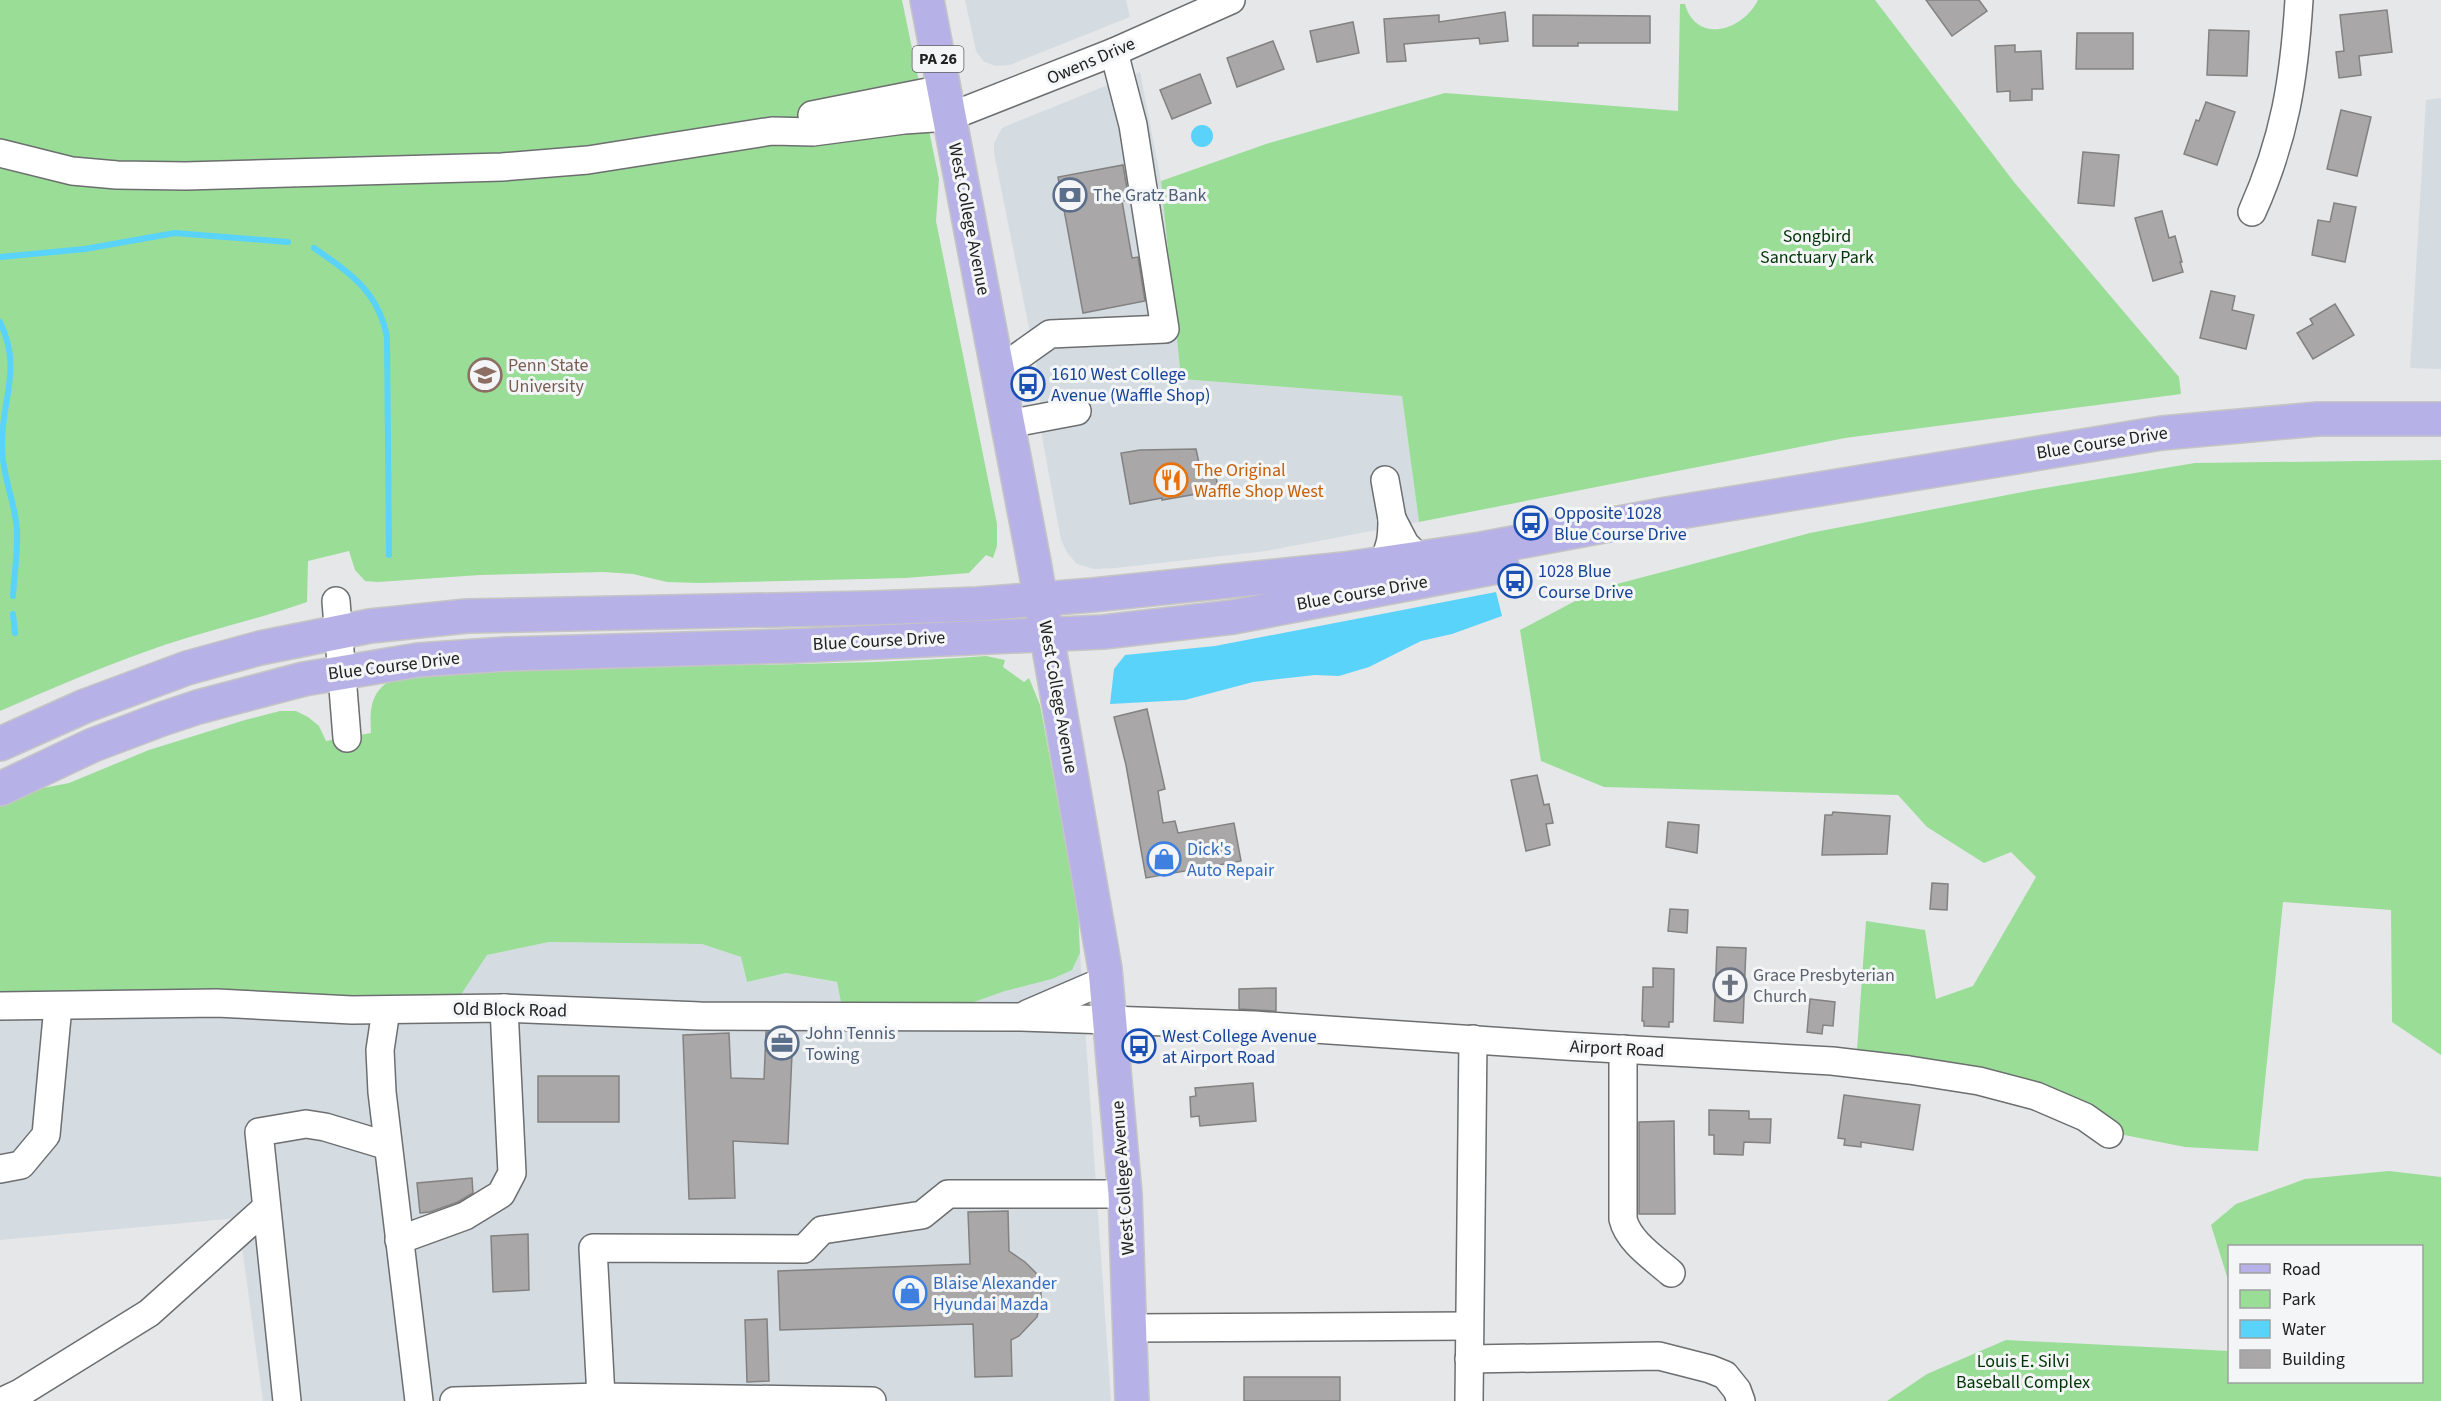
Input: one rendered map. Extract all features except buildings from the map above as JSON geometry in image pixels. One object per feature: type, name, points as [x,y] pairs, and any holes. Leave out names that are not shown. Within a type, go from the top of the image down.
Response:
[{"type":"main road","name":"West College Avenue","points":[[927,0],[1041,598],[1106,980],[1125,1194],[1132,1401]]},
{"type":"main road","name":"Blue Course Drive","points":[[0,744],[85,705],[153,680],[260,648],[337,616],[369,626],[467,616],[871,608],[1041,598],[1209,583],[1382,563],[1500,546],[1667,514],[2208,428],[2318,419],[2441,419]]},
{"type":"main road","name":"Blue Course Drive","points":[[0,789],[93,745],[162,719],[252,692],[341,672],[418,660],[506,654],[792,646],[1103,632],[1233,617],[1439,579],[1531,559],[1766,500]]},
{"type":"street","name":"Owens Drive","points":[[0,153],[72,171],[117,175],[502,167],[588,160],[772,131],[813,132],[904,120],[946,103],[1114,52],[1231,0]]},
{"type":"street","points":[[2252,212],[2268,176],[2287,115],[2295,58],[2299,0]]},
{"type":"street","points":[[998,371],[1050,334],[1165,330],[1133,125],[1114,52]]},
{"type":"street","points":[[1008,424],[1077,411]]},
{"type":"street","points":[[1382,563],[1392,538],[1392,519],[1385,480]]},
{"type":"street","points":[[1392,519],[1405,544],[1419,558]]},
{"type":"street","points":[[337,616],[347,738]]},
{"type":"street","name":"Old Block Road","points":[[1021,1017],[1106,980]]},
{"type":"street","name":"Old Block Road","points":[[0,1006],[217,1003],[386,1010],[504,1008],[700,1016],[1021,1017],[1111,1021]]},
{"type":"street","points":[[0,1169],[21,1165],[46,1135],[58,1006]]},
{"type":"street","points":[[399,1240],[465,1216],[501,1194],[512,1173],[504,1008]]},
{"type":"street","points":[[386,1010],[380,1050],[382,1092],[419,1401]]},
{"type":"street","name":"Airport Road","points":[[1111,1021],[1254,1025],[1832,1060],[1979,1081],[2036,1096],[2085,1117],[2109,1134]]},
{"type":"street","points":[[1469,1401],[1473,1040]]},
{"type":"street","points":[[1623,1049],[1623,1218],[1625,1229],[1671,1273]]},
{"type":"street","points":[[287,1401],[259,1132],[306,1124],[326,1127],[388,1146]]},
{"type":"street","points":[[601,1397],[593,1248],[804,1249],[822,1230],[922,1215],[948,1194],[1125,1194]]},
{"type":"street","points":[[3,1401],[20,1393],[149,1313],[266,1208]]},
{"type":"street","points":[[1131,1328],[1469,1326]]},
{"type":"street","points":[[1469,1359],[1659,1356],[1725,1375],[1737,1390],[1741,1401]]},
{"type":"street","points":[[454,1401],[601,1397],[872,1401]]},
{"type":"shaded area","points":[[965,0],[1126,0],[1130,17],[1010,65],[995,66],[983,61],[976,51]]},
{"type":"shaded area","points":[[1140,72],[1161,181],[1181,379],[1402,396],[1419,522],[1266,551],[1116,568],[1094,569],[1077,564],[1068,554],[1061,540],[1042,437],[1039,378],[994,153],[994,143],[1002,128]]},
{"type":"shaded area","points":[[2441,98],[2441,369],[2410,368],[2426,100]]},
{"type":"shaded area","points":[[549,942],[702,944],[741,957],[747,982],[786,973],[963,1006],[1005,991],[1052,979],[1072,970],[1080,953],[1111,1401],[263,1401],[238,1218],[0,1240],[0,993],[487,955]]},
{"type":"green space","name":"Penn State University","points":[[0,0],[902,0],[939,179],[936,221],[997,524],[997,546],[993,558],[986,555],[969,573],[905,578],[700,583],[667,582],[633,574],[603,572],[480,575],[378,582],[365,581],[355,570],[349,551],[308,561],[307,602],[153,649],[0,711]]},
{"type":"green space","name":"Songbird Sanctuary Park","points":[[1758,0],[1875,0],[2014,182],[2179,377],[2181,394],[1845,438],[1419,522],[1402,396],[1181,379],[1161,181],[1266,144],[1445,93],[1678,111],[1680,4],[1685,4],[1691,17],[1699,25],[1709,29],[1720,29],[1741,20]]},
{"type":"green space","points":[[2441,460],[2441,1055],[2392,1022],[2391,910],[2283,902],[2258,1151],[2185,1147],[2109,1132],[2098,1125],[1856,1064],[1866,921],[1925,930],[1936,999],[1973,986],[2036,877],[2011,852],[1984,863],[1927,827],[1898,795],[1604,787],[1541,761],[1520,630],[1598,589],[1810,533],[2033,490],[2195,463]]},
{"type":"green space","points":[[986,656],[1005,660],[1003,667],[1024,682],[1029,678],[1040,705],[1078,909],[1080,953],[1072,970],[1052,979],[1005,991],[963,1006],[842,1007],[837,982],[786,973],[747,982],[741,957],[702,944],[549,942],[487,955],[456,1002],[0,996],[0,803],[33,790],[69,783],[149,750],[280,711],[296,711],[308,717],[319,726],[326,741],[371,733],[372,704],[378,691],[390,681],[412,676],[513,669],[818,664]]},
{"type":"green space","name":"Louis E. Silvi Baseball Complex","points":[[2389,1171],[2441,1177],[2441,1401],[1887,1401],[1927,1374],[2006,1340],[2228,1351],[2228,1383],[2423,1383],[2423,1245],[2228,1245],[2228,1280],[2211,1225],[2236,1204],[2305,1179]]},
{"type":"water","points":[[1198,125],[1206,125],[1213,132],[1213,140],[1206,147],[1198,147],[1191,140],[1191,132]]},
{"type":"water","points":[[1496,592],[1502,616],[1452,634],[1421,641],[1369,667],[1339,676],[1315,675],[1253,682],[1185,700],[1110,704],[1114,669],[1125,655],[1215,646]]},
{"type":"waterway","points":[[0,257],[85,249],[175,233],[288,242]]},
{"type":"waterway","points":[[314,248],[361,285],[377,307],[387,337],[389,555]]},
{"type":"waterway","points":[[0,322],[10,355],[2,447],[4,469],[17,532],[13,596]]},
{"type":"waterway","points":[[13,614],[15,633]]},
{"type":"place","name":"The Gratz Bank","points":[[1070,195]]},
{"type":"place","name":"Penn State University","points":[[485,375]]},
{"type":"place","name":"1610 West College Avenue (Waffle Shop)","points":[[1028,384]]},
{"type":"place","name":"The Original Waffle Shop West","points":[[1171,480]]},
{"type":"place","name":"Opposite 1028 Blue Course Drive","points":[[1531,523]]},
{"type":"place","name":"1028 Blue Course Drive","points":[[1515,581]]},
{"type":"place","name":"Dick's Auto Repair","points":[[1164,859]]},
{"type":"place","name":"Grace Presbyterian Church","points":[[1730,985]]},
{"type":"place","name":"John Tennis Towing","points":[[782,1043]]},
{"type":"place","name":"West College Avenue at Airport Road","points":[[1139,1046]]},
{"type":"place","name":"Blaise Alexander Hyundai Mazda","points":[[910,1293]]}]
